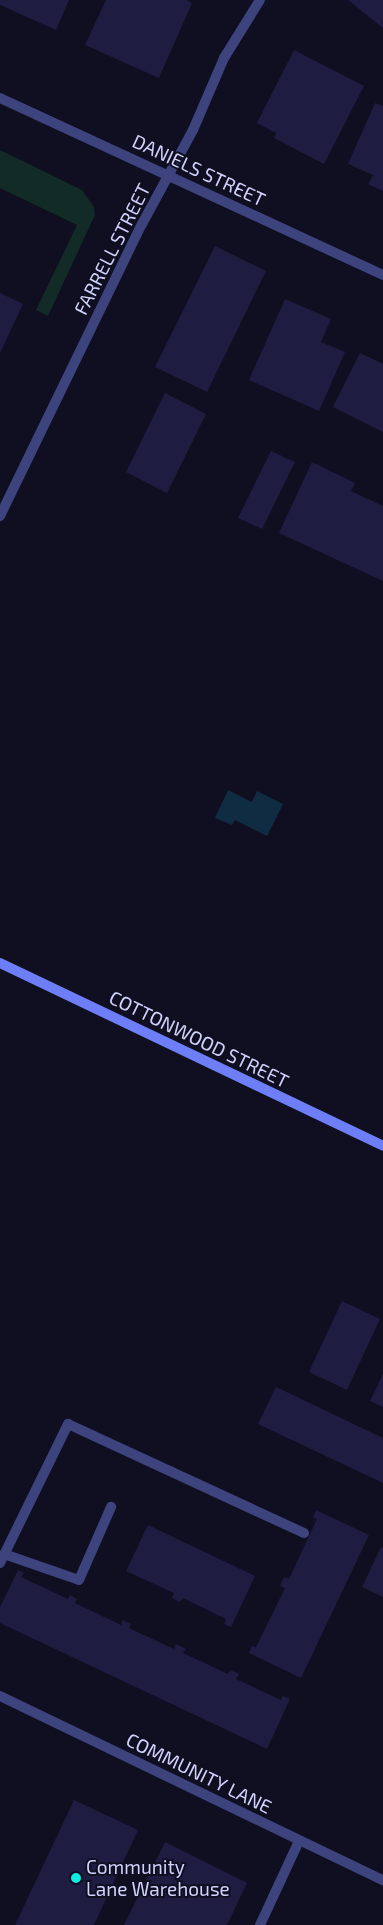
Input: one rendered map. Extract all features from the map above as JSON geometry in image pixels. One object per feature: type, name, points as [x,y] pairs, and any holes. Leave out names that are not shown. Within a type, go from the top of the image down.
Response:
[{"type":"street","name":"FARRELL STREET","points":[[0,516],[169,174],[224,58],[260,0]]},
{"type":"street","name":"DANIELS STREET","points":[[0,98],[169,174],[383,275]]},
{"type":"street","name":"COTTONWOOD STREET","points":[[0,963],[383,1146]]},
{"type":"street","points":[[111,1507],[79,1580],[2,1559],[68,1424],[304,1533]]},
{"type":"street","name":"COMMUNITY LANE","points":[[0,1696],[383,1880]]},
{"type":"street","points":[[260,1925],[299,1841]]},
{"type":"green space","points":[[0,150],[82,190],[94,207],[95,215],[48,316],[36,310],[77,225],[0,188]]},
{"type":"water","points":[[228,790],[252,802],[257,791],[283,804],[267,836],[235,820],[232,825],[215,818]]},
{"type":"building","points":[[0,0],[69,0],[56,30],[0,5]]},
{"type":"building","points":[[106,0],[186,0],[192,3],[159,78],[85,45]]},
{"type":"building","points":[[348,0],[383,0],[383,28]]},
{"type":"building","points":[[294,50],[364,86],[324,164],[274,138],[276,133],[257,123]]},
{"type":"building","points":[[375,103],[383,106],[383,191],[368,184],[373,175],[348,164]]},
{"type":"building","points":[[215,246],[266,271],[207,392],[155,367]]},
{"type":"building","points":[[0,293],[23,304],[0,353]]},
{"type":"building","points":[[285,299],[331,319],[321,342],[345,352],[319,411],[249,380]]},
{"type":"building","points":[[360,353],[383,364],[383,432],[333,407]]},
{"type":"building","points":[[165,393],[206,414],[167,493],[126,472]]},
{"type":"building","points":[[271,451],[295,462],[262,529],[238,518]]},
{"type":"building","points":[[312,462],[355,483],[351,491],[383,506],[383,581],[279,533]]},
{"type":"building","points":[[342,1301],[380,1319],[347,1390],[309,1372]]},
{"type":"building","points":[[383,1374],[383,1407],[370,1401]]},
{"type":"building","points":[[276,1387],[383,1438],[383,1483],[258,1424]]},
{"type":"building","points":[[316,1510],[369,1535],[301,1678],[249,1653],[252,1646],[256,1647],[285,1588],[280,1586],[284,1577],[289,1579],[317,1519],[313,1517]]},
{"type":"building","points":[[148,1525],[255,1576],[231,1627],[224,1624],[226,1619],[183,1598],[180,1602],[172,1598],[174,1593],[126,1571]]},
{"type":"building","points":[[381,1547],[383,1548],[383,1597],[362,1587]]},
{"type":"building","points":[[18,1570],[24,1573],[21,1577],[68,1599],[70,1595],[77,1599],[75,1603],[121,1625],[123,1620],[131,1624],[129,1628],[174,1649],[176,1644],[186,1649],[183,1653],[228,1674],[230,1670],[239,1674],[236,1679],[281,1700],[283,1696],[290,1699],[267,1749],[0,1623],[0,1607]]},
{"type":"building","name":"Community Lane Warehouse","points":[[74,1800],[138,1830],[94,1925],[15,1925]]},
{"type":"building","points":[[165,1842],[247,1883],[227,1925],[124,1925]]},
{"type":"place","name":"Community Lane Warehouse","points":[[76,1878]]}]
